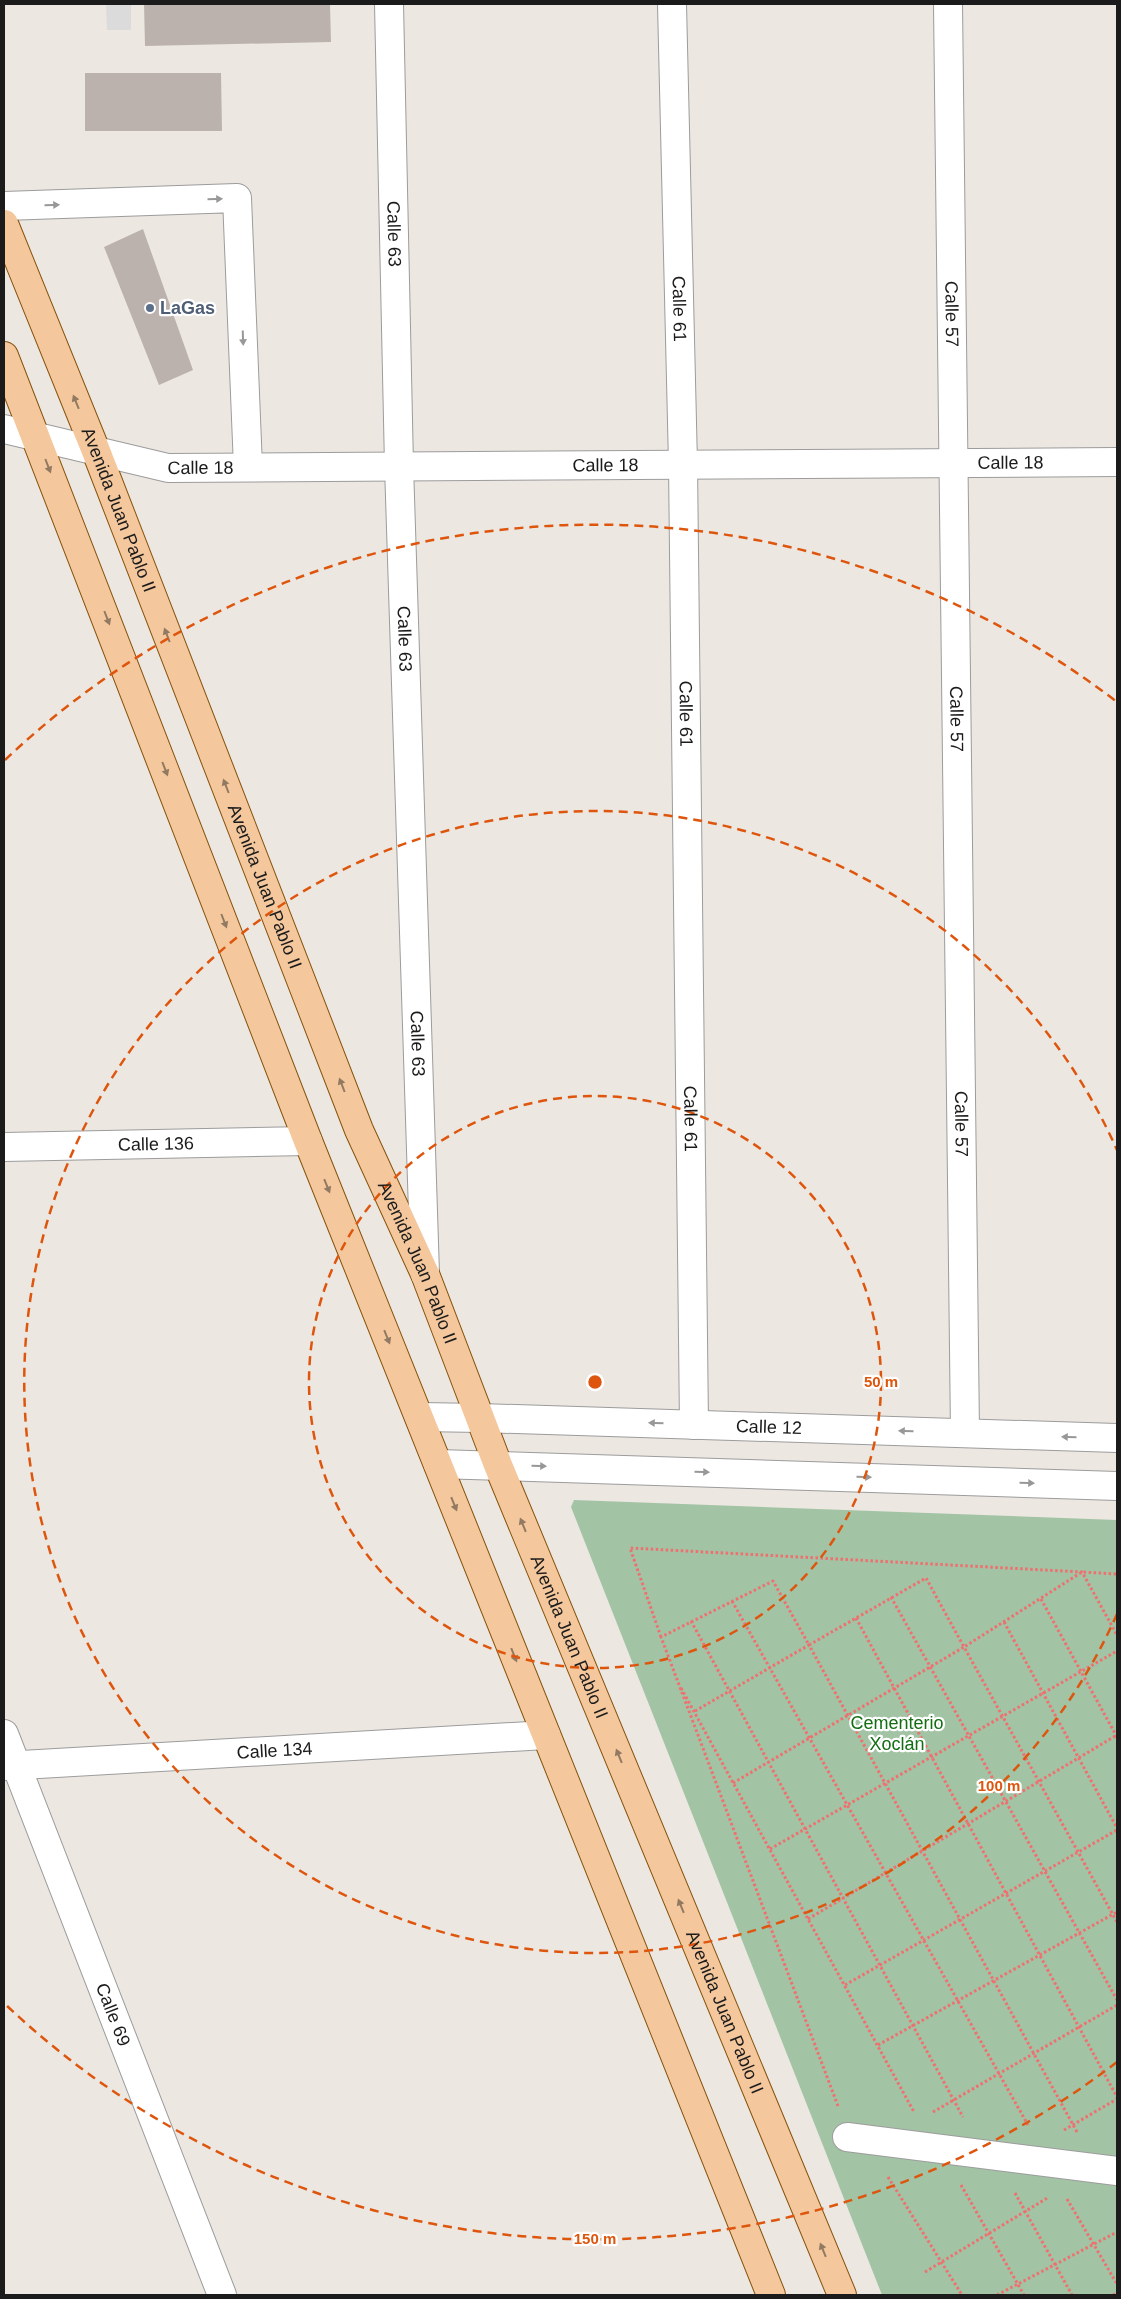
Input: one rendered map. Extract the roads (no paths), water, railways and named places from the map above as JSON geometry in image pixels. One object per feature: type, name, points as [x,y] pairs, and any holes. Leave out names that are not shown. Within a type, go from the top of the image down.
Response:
[{"type":"main road","name":"Avenida Juan Pablo II","points":[[4,224],[96,451],[359,1130],[425,1274],[498,1465],[842,2295]]},
{"type":"main road","points":[[4,356],[37,437],[308,1141],[771,2295]]},
{"type":"street","name":"Calle 63","points":[[390,4],[399,466],[425,1274]]},
{"type":"street","name":"Calle 61","points":[[672,4],[683,464],[694,1425]]},
{"type":"street","name":"Calle 57","points":[[948,4],[965,1433]]},
{"type":"street","points":[[4,206],[237,198],[248,467]]},
{"type":"street","name":"Calle 18","points":[[4,429],[168,468],[1117,462]]},
{"type":"street","name":"Calle 136","points":[[4,1147],[308,1141]]},
{"type":"street","name":"Calle 12","points":[[420,1418],[481,1418],[1117,1438]]},
{"type":"street","points":[[438,1464],[1117,1486]]},
{"type":"street","name":"Calle 69","points":[[4,1734],[10,1766],[222,2295]]},
{"type":"street","name":"Calle 134","points":[[10,1766],[546,1735]]},
{"type":"street","points":[[847,2137],[1117,2171]]},
{"type":"place","name":"LaGas","points":[[150,308]]},
{"type":"park label","name":"Cementerio Xoclán","points":[[897,1734]]}]
